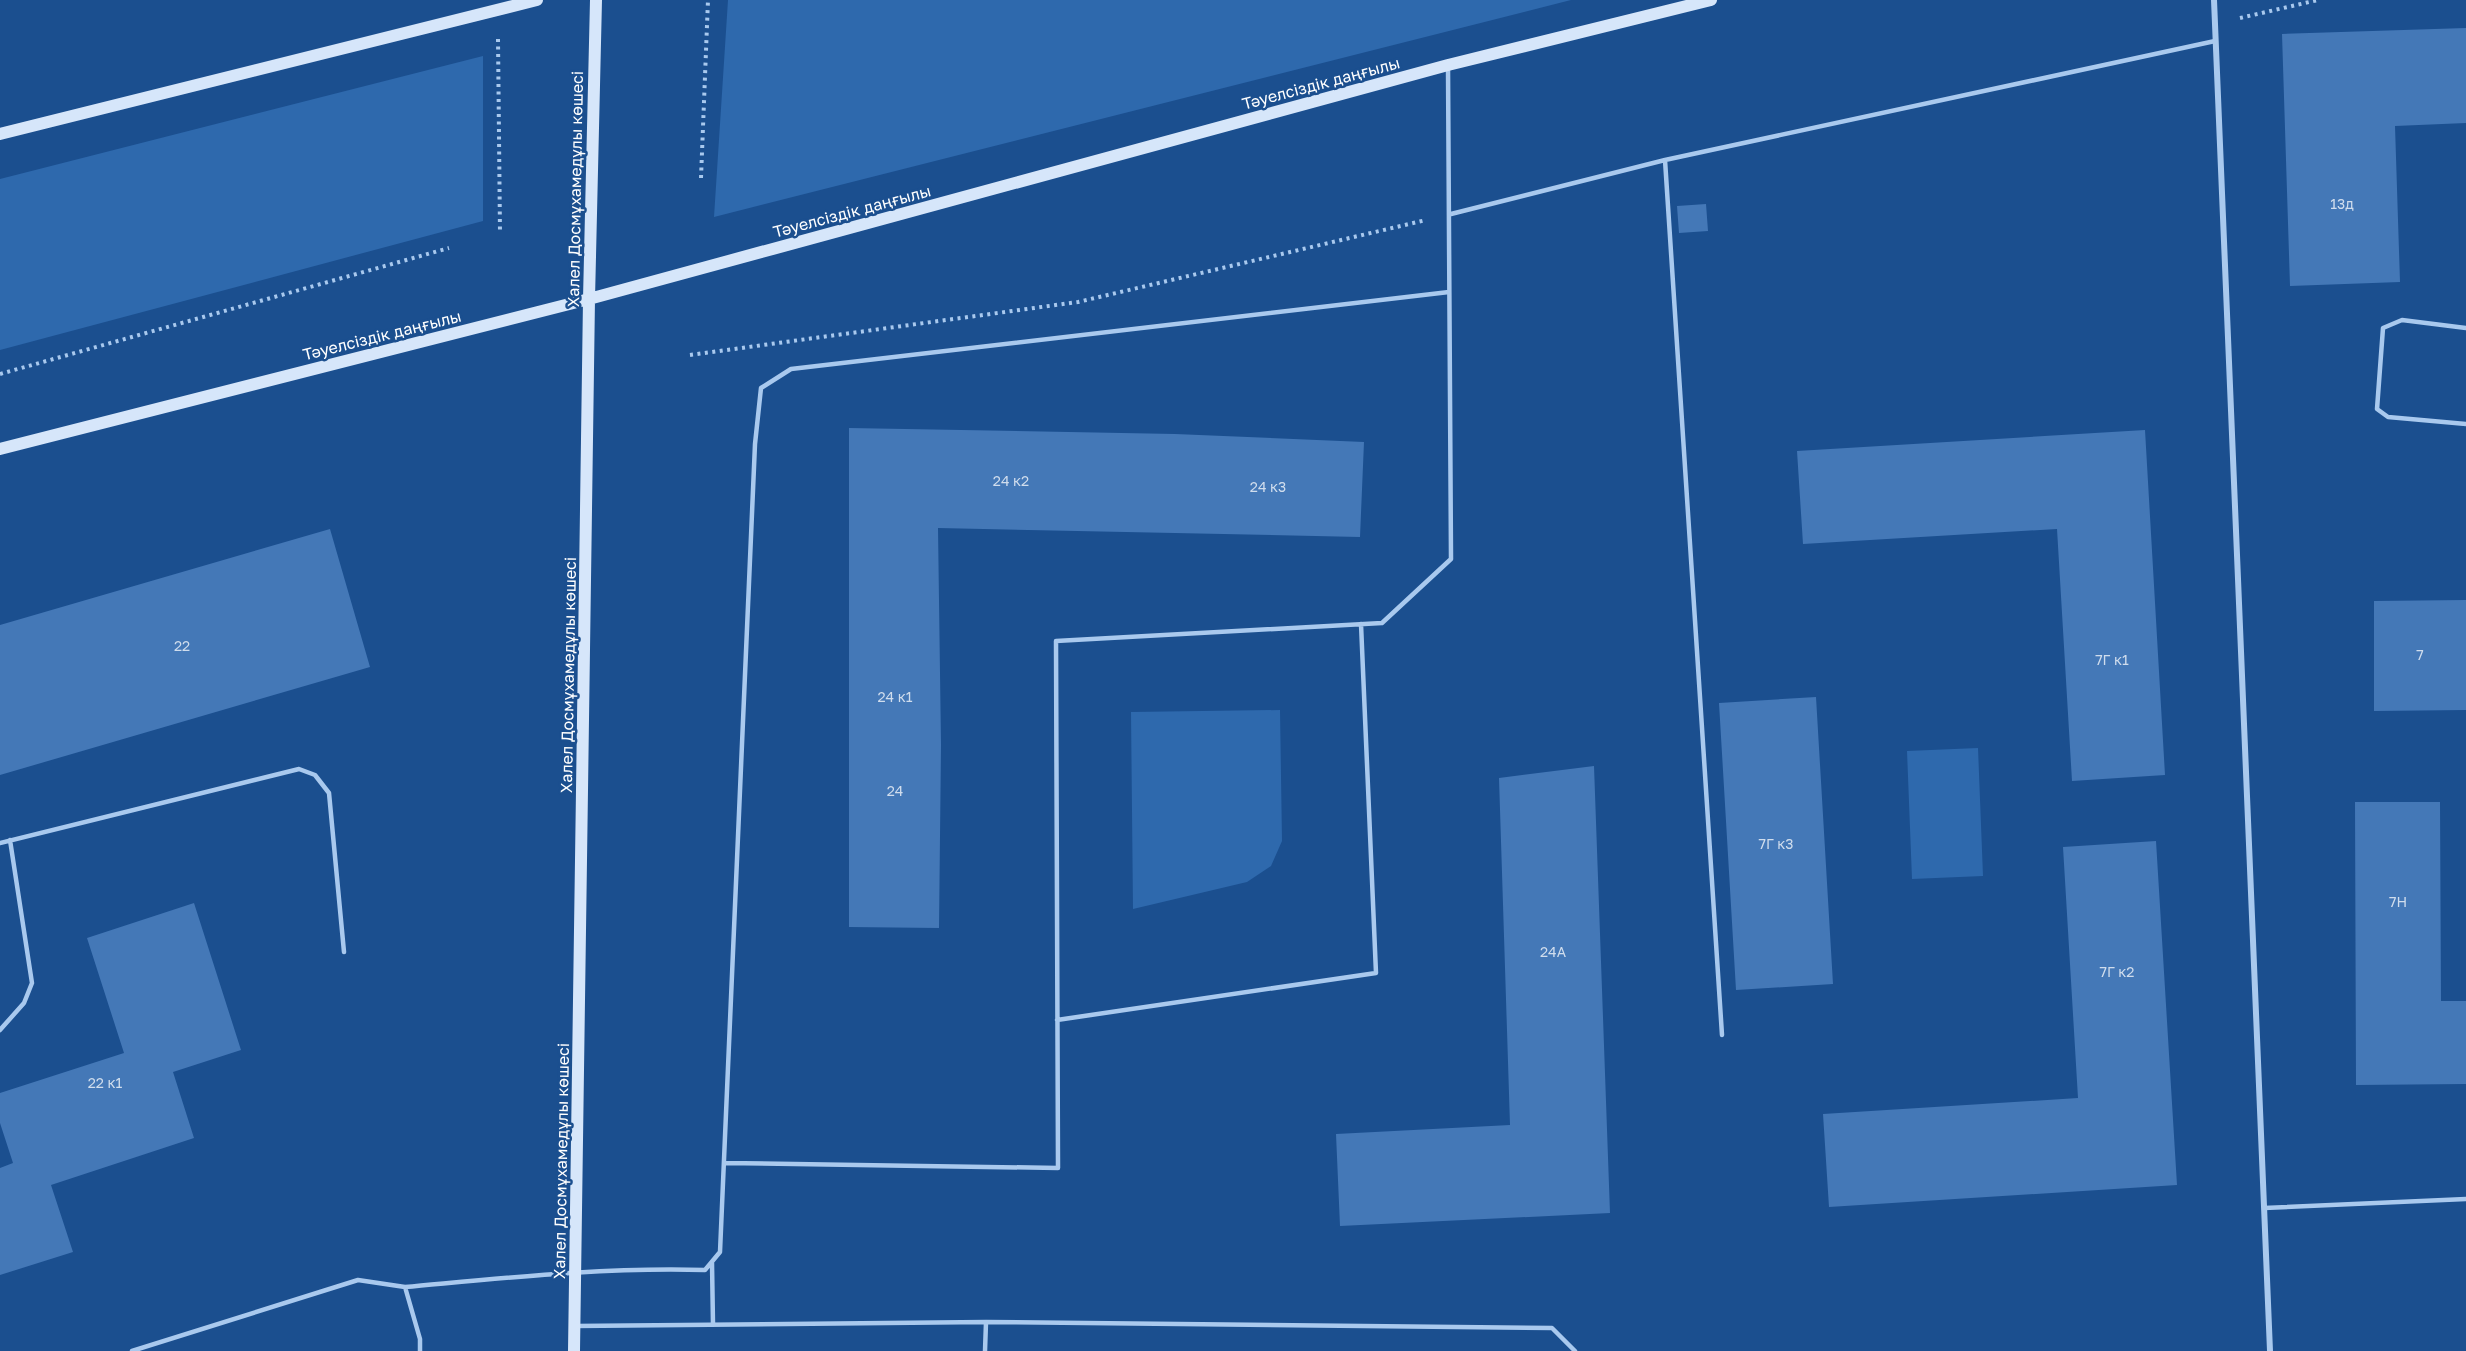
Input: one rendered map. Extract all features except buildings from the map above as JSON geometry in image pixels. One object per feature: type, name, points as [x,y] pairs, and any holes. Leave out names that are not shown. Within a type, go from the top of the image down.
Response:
[{"type":"street","points":[[0,134],[537,0]]},
{"type":"street","name":"Халел Досмұхамедұлы көшесі","points":[[574,1351],[577,1271],[589,299],[596,0]]},
{"type":"street","name":"Тәуелсіздік даңғылы","points":[[0,449],[589,299],[1448,65],[1711,0]]},
{"type":"street","points":[[2214,0],[2270,1351]]},
{"type":"lane","points":[[1451,214],[1665,160],[2215,41]]},
{"type":"lane","points":[[724,1163],[1058,1168],[1056,641],[1382,623],[1451,559],[1449,292],[1451,214],[1448,65]]},
{"type":"lane","points":[[1665,160],[1722,1035]]},
{"type":"lane","points":[[132,1351],[148,1348],[358,1280],[405,1287],[577,1271],[705,1270],[720,1252],[755,444],[761,388],[791,369],[1449,292]]},
{"type":"lane","points":[[2466,328],[2402,320],[2383,328],[2377,409],[2388,417],[2466,424]]},
{"type":"lane","points":[[1058,1020],[1376,973],[1360,624]]},
{"type":"lane","points":[[0,843],[299,769],[315,775],[329,793],[344,952]]},
{"type":"lane","points":[[0,1030],[24,1003],[32,983],[10,840]]},
{"type":"lane","points":[[2265,1208],[2466,1199]]},
{"type":"lane","points":[[712,1263],[713,1324]]},
{"type":"lane","points":[[405,1287],[420,1339],[420,1351]]},
{"type":"lane","points":[[986,1322],[986,1351]]},
{"type":"lane","points":[[575,1326],[986,1322],[1552,1328],[1575,1351]]},
{"type":"path","points":[[701,178],[708,0]]},
{"type":"path","points":[[2215,23],[2318,0]]},
{"type":"path","points":[[498,11],[500,233]]},
{"type":"path","points":[[690,355],[1078,302],[1451,214]]},
{"type":"path","points":[[0,374],[449,248]]},
{"type":"shaded area","points":[[728,0],[1571,0],[714,217]]},
{"type":"shaded area","points":[[483,56],[483,221],[0,350],[0,179]]},
{"type":"shaded area","points":[[1280,710],[1282,841],[1271,866],[1247,882],[1133,909],[1131,712]]},
{"type":"shaded area","points":[[1978,748],[1983,876],[1912,879],[1907,751]]}]
